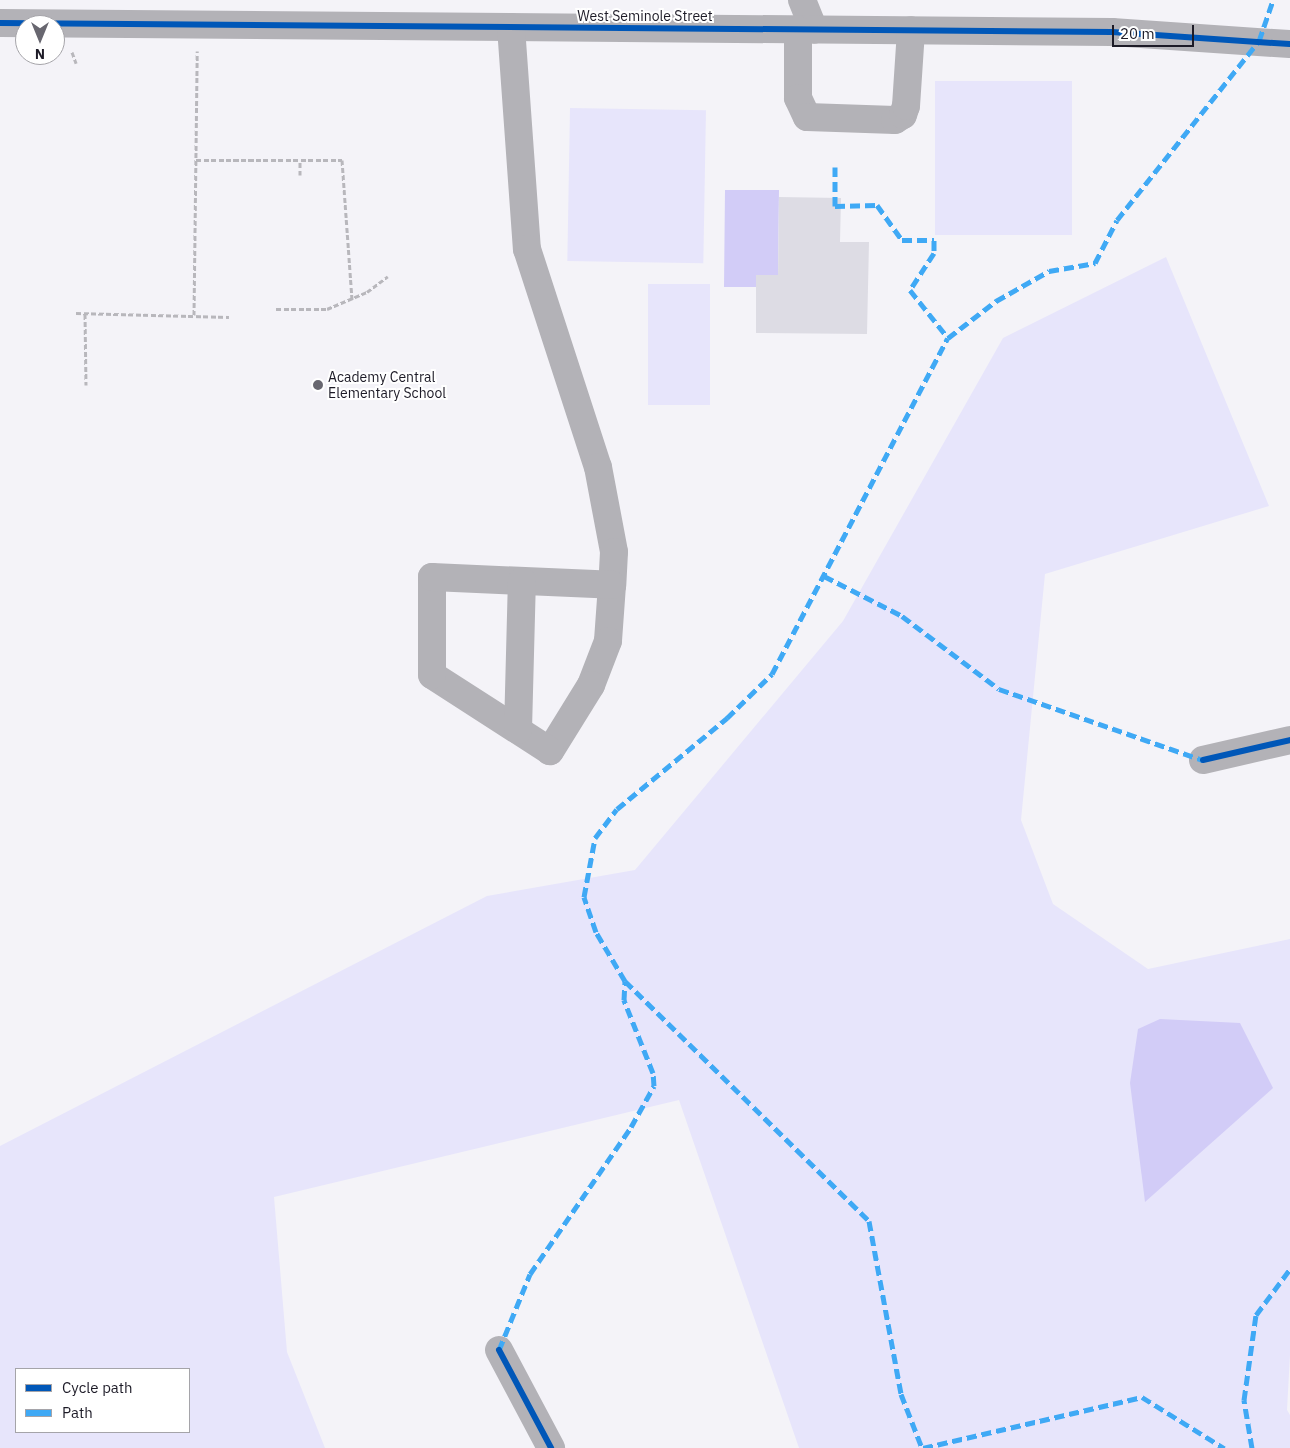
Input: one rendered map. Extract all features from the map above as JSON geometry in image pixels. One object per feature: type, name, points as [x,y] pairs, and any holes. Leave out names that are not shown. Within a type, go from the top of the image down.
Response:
[{"type":"street","points":[[802,0],[806,30],[798,98],[807,117],[895,120],[903,115],[906,106],[911,30]]},
{"type":"street","points":[[806,30],[824,0]]},
{"type":"street","name":"West Seminole Street","points":[[0,23],[1112,32],[1290,44]]},
{"type":"street","points":[[511,27],[527,249],[598,467],[614,552],[612,585],[608,641],[591,685],[550,751],[432,675],[432,577],[612,585]]},
{"type":"street","points":[[518,730],[522,581]]},
{"type":"street","points":[[1203,760],[1290,740]]},
{"type":"street","points":[[499,1350],[551,1448]]},
{"type":"path","points":[[194,315],[197,24]]},
{"type":"path","points":[[196,160],[342,160],[352,300]]},
{"type":"path","points":[[300,161],[300,176]]},
{"type":"path","points":[[276,309],[327,309],[352,300],[388,276]]},
{"type":"path","points":[[76,314],[229,317]]},
{"type":"path","points":[[85,314],[86,385]]},
{"type":"shaded area","points":[[935,81],[1072,81],[1072,235],[935,235]]},
{"type":"shaded area","points":[[570,108],[706,110],[703,263],[567,261]]},
{"type":"shaded area","points":[[725,190],[779,190],[778,275],[756,275],[756,287],[724,287]]},
{"type":"shaded area","points":[[1166,257],[1269,506],[1045,574],[1021,820],[1053,904],[1148,969],[1290,939],[1290,1355],[1287,1410],[1290,1415],[1290,1448],[799,1448],[679,1100],[274,1197],[287,1352],[325,1448],[0,1448],[0,1146],[487,896],[635,870],[843,621],[1003,338]]},
{"type":"shaded area","points":[[648,284],[710,284],[710,405],[648,405]]},
{"type":"shaded area","points":[[1160,1019],[1240,1023],[1273,1088],[1145,1202],[1130,1083],[1138,1029]]},
{"type":"building","points":[[779,197],[841,198],[840,242],[869,242],[867,334],[756,333],[756,275],[778,275]]},
{"type":"marked path","points":[[835,167],[835,206],[877,205],[902,240],[934,240],[934,253],[910,290],[948,338],[996,301],[1049,271],[1095,263],[1117,220],[1259,41],[1273,0]]},
{"type":"marked path","points":[[499,1350],[530,1274],[631,1127],[654,1086],[653,1073],[624,1000],[625,981],[596,932],[584,897],[595,838],[617,809],[727,718],[772,674],[948,338]]},
{"type":"marked path","points":[[824,576],[902,616],[999,689],[1203,760]]},
{"type":"marked path","points":[[625,981],[869,1221],[901,1394],[922,1448]]},
{"type":"marked path","points":[[1252,1448],[1244,1400],[1256,1315],[1290,1269]]},
{"type":"marked path","points":[[923,1448],[1142,1397],[1224,1448]]},
{"type":"cycle path","points":[[0,23],[1112,32],[1290,44]]},
{"type":"cycle path","points":[[1203,760],[1290,740]]},
{"type":"cycle path","points":[[499,1350],[551,1448]]},
{"type":"place","name":"Academy Central Elementary School","points":[[318,385]]}]
